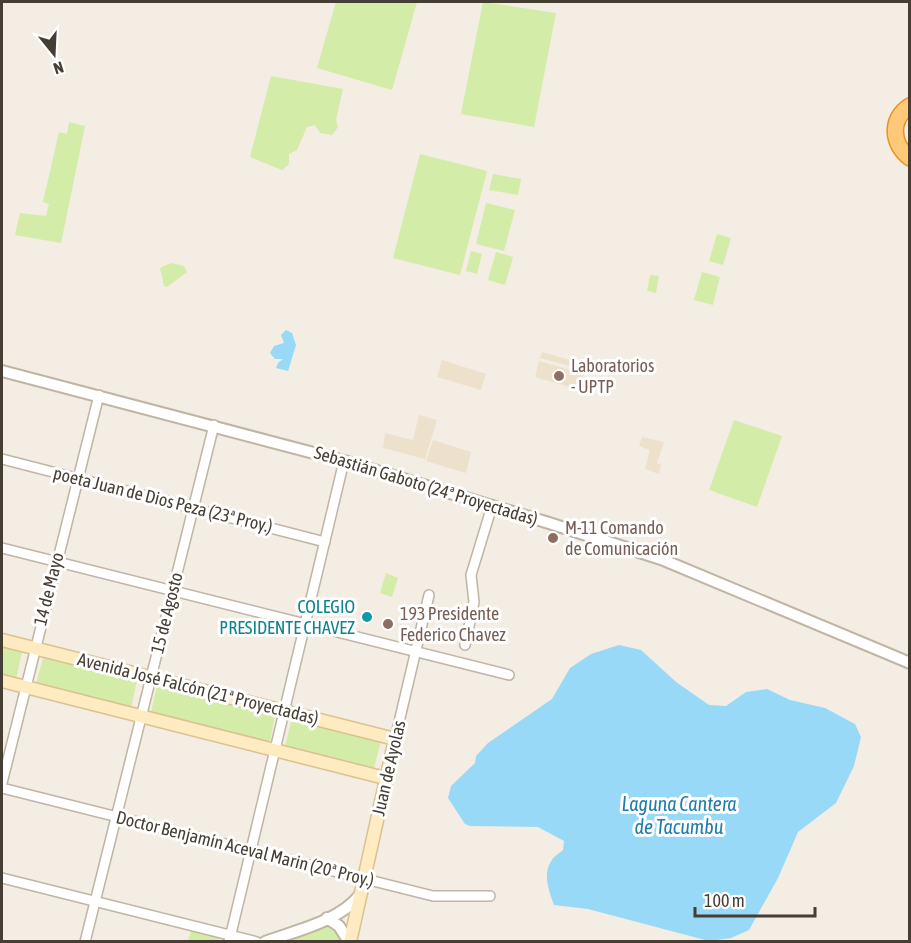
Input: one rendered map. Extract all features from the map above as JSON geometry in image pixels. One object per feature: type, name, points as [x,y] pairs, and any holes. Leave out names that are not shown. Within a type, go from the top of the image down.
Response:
[{"type":"highway","points":[[908,105],[899,116],[894,134],[901,151],[909,158]]},
{"type":"main road","name":"Avenida José Falcón (21ª Proyectadas)","points":[[2,640],[395,739]]},
{"type":"main road","points":[[2,681],[385,778]]},
{"type":"main road","name":"Juan de Ayolas","points":[[350,942],[395,739]]},
{"type":"street","name":"Sebastián Gaboto (24ª Proyectadas)","points":[[2,371],[344,461],[661,559],[909,663]]},
{"type":"street","name":"14 de Mayo","points":[[2,783],[76,478],[99,396]]},
{"type":"street","name":"15 de Agosto","points":[[85,942],[214,425]]},
{"type":"street","name":"poeta Juan de Dios Peza (23ª Proy.)","points":[[2,459],[325,542]]},
{"type":"street","points":[[230,938],[344,461]]},
{"type":"street","points":[[465,645],[474,602],[471,574],[492,506]]},
{"type":"street","points":[[2,548],[509,675]]},
{"type":"street","name":"Juan de Ayolas","points":[[395,739],[429,595]]},
{"type":"street","name":"Doctor Benjamín Aceval Marin (20ª Proy.)","points":[[2,788],[434,897],[490,896]]},
{"type":"street","points":[[2,878],[230,938],[257,942]]},
{"type":"street","points":[[265,942],[348,908],[360,895]]},
{"type":"street","points":[[327,918],[343,930],[350,942]]},
{"type":"shaded area","points":[[542,352],[587,365],[585,370],[540,358]]},
{"type":"shaded area","points":[[442,360],[486,374],[481,390],[437,377]]},
{"type":"shaded area","name":"Laboratorios - UPTP","points":[[539,361],[584,374],[580,390],[535,377]]},
{"type":"shaded area","points":[[419,415],[437,420],[425,459],[383,448],[385,433],[413,440]]},
{"type":"shaded area","points":[[642,437],[664,442],[657,463],[661,464],[659,474],[645,469],[650,450],[639,446]]},
{"type":"shaded area","points":[[433,440],[471,452],[466,473],[426,461]]},
{"type":"green space","points":[[336,2],[417,2],[392,90],[317,68]]},
{"type":"green space","points":[[483,2],[556,13],[534,127],[461,114]]},
{"type":"green space","points":[[271,76],[343,89],[336,120],[338,127],[332,135],[320,133],[315,125],[307,127],[297,150],[289,154],[289,164],[282,170],[250,157]]},
{"type":"green space","points":[[69,122],[85,126],[61,243],[15,235],[20,213],[46,216],[49,204],[43,202],[59,132],[67,134]]},
{"type":"green space","points":[[420,154],[487,171],[460,275],[393,258]]},
{"type":"green space","points":[[493,174],[521,179],[518,195],[489,190]]},
{"type":"green space","points":[[486,203],[515,210],[504,251],[476,244]]},
{"type":"green space","points":[[717,234],[731,238],[723,265],[709,261]]},
{"type":"green space","points":[[471,251],[482,254],[477,274],[466,271]]},
{"type":"green space","points":[[496,252],[513,257],[505,285],[488,280]]},
{"type":"green space","points":[[171,263],[184,266],[187,272],[167,287],[164,286],[160,268]]},
{"type":"green space","points":[[702,272],[720,277],[713,305],[694,300]]},
{"type":"green space","points":[[650,275],[659,276],[656,293],[647,291]]},
{"type":"green space","points":[[734,420],[782,436],[757,507],[709,490]]},
{"type":"green space","points":[[386,573],[398,578],[392,597],[380,593]]},
{"type":"green space","points":[[2,647],[22,652],[16,679],[2,675]]},
{"type":"green space","points":[[43,658],[137,680],[131,708],[36,683]]},
{"type":"green space","points":[[157,686],[275,715],[270,742],[151,712]]},
{"type":"green space","points":[[292,718],[381,741],[374,768],[285,746]]},
{"type":"green space","points":[[328,922],[338,929],[345,942],[284,942]]},
{"type":"green space","points":[[191,931],[219,937],[218,941],[188,941]]},
{"type":"water","points":[[286,330],[292,333],[296,345],[288,371],[276,368],[283,359],[275,359],[270,353],[274,346],[284,343],[281,335]]},
{"type":"water","name":"Laguna Cantera de Tacumbu","points":[[619,645],[641,650],[676,682],[709,705],[726,706],[746,692],[767,689],[790,700],[825,708],[855,724],[861,737],[854,766],[836,803],[798,832],[778,878],[749,930],[731,938],[709,941],[588,909],[554,905],[547,882],[547,871],[553,859],[563,850],[564,841],[538,827],[470,826],[465,824],[448,798],[451,786],[475,763],[476,756],[488,743],[552,699],[570,668],[591,654]]},
{"type":"place","name":"Laboratorios - UPTP","points":[[559,376]]},
{"type":"place","name":"M-11 Comando de Comunicación","points":[[553,538]]},
{"type":"place","name":"COLEGIO PRESIDENTE CHAVEZ","points":[[367,617]]},
{"type":"place","name":"193 Presidente Federico Chavez","points":[[388,624]]}]
